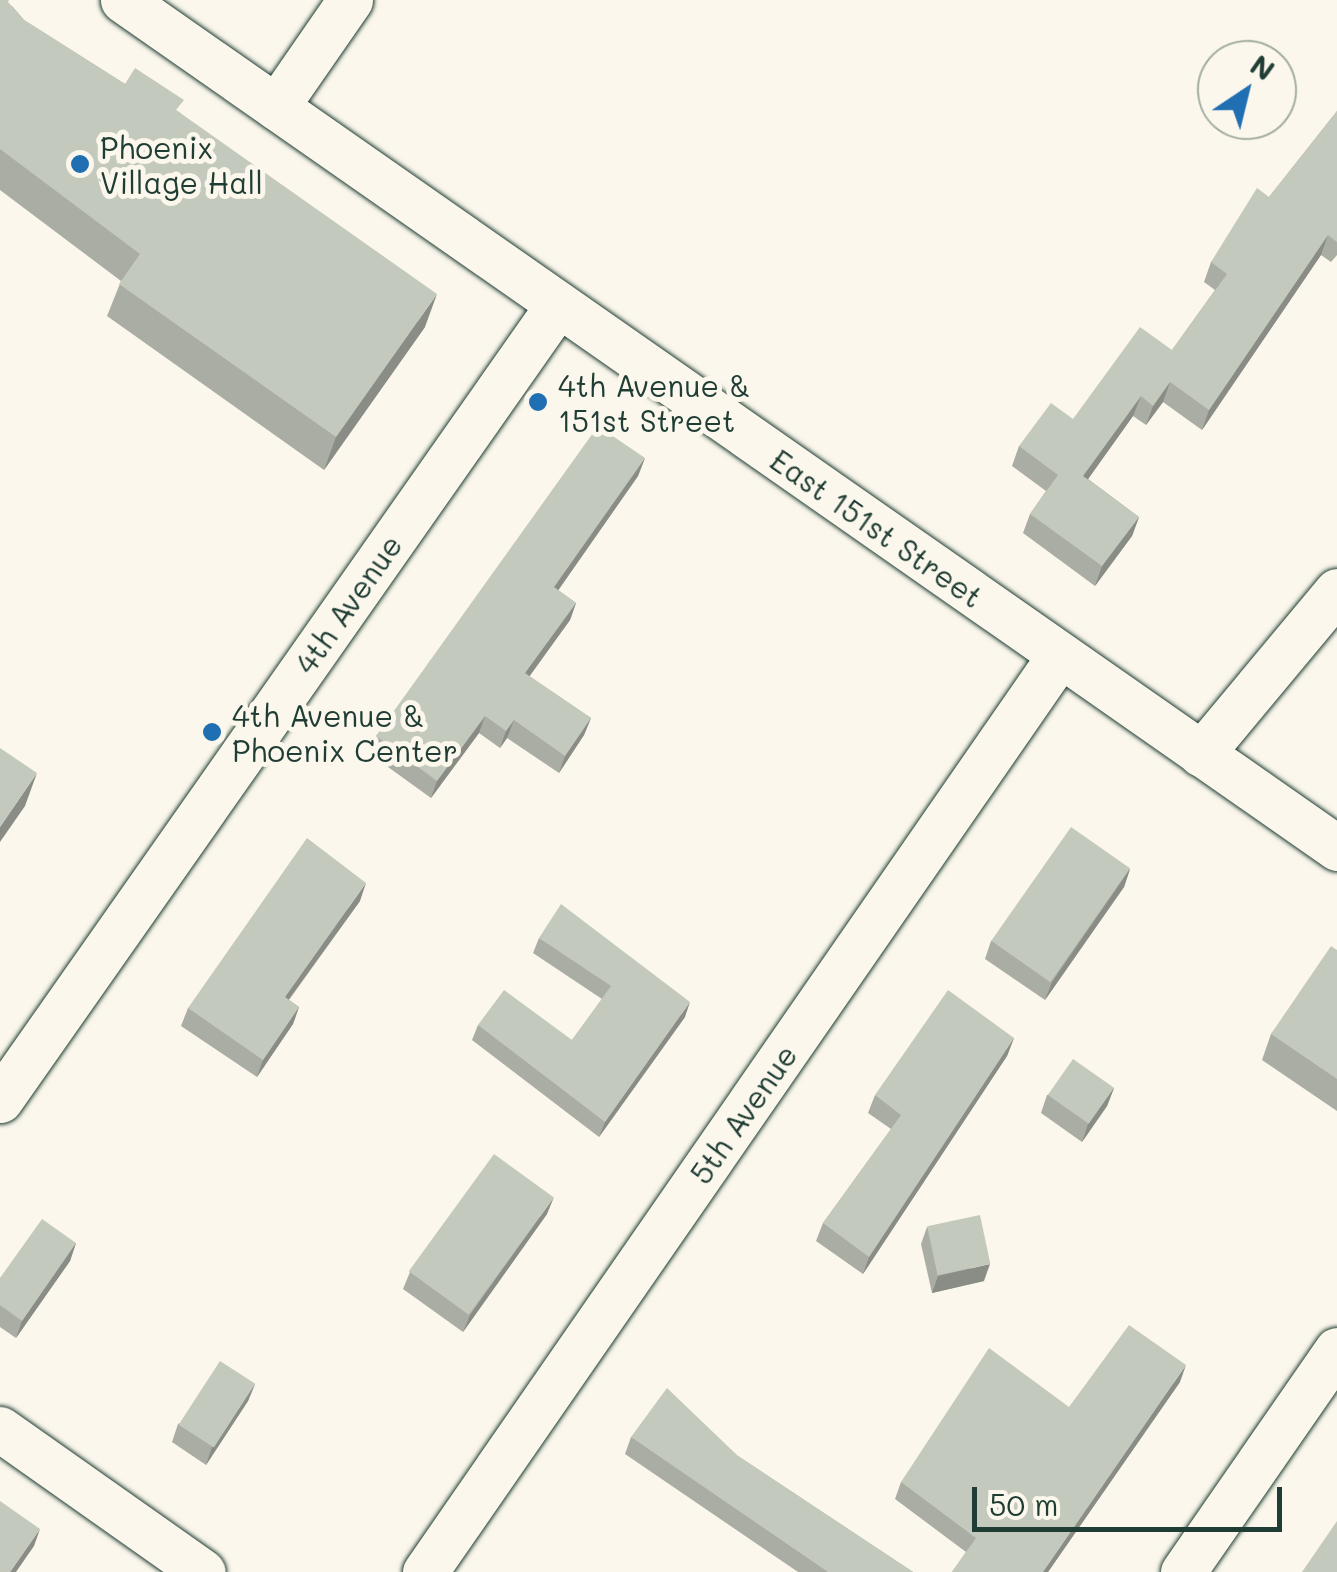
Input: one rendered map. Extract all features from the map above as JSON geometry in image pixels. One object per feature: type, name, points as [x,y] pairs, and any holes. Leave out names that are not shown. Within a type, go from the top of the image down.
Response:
[{"type":"street","name":"East 151st Street","points":[[123,0],[1337,848]]},
{"type":"street","points":[[276,107],[350,0]]},
{"type":"street","name":"4th Avenue","points":[[0,1100],[558,304]]},
{"type":"street","points":[[1201,754],[1337,591]]},
{"type":"street","name":"5th Avenue","points":[[426,1572],[1060,656]]},
{"type":"street","points":[[1183,1572],[1337,1350]]},
{"type":"street","points":[[0,1429],[203,1572]]},
{"type":"building","points":[[0,0],[9,0],[24,20],[125,84],[135,68],[184,100],[176,110],[437,294],[336,437],[119,284],[140,254],[0,149]]},
{"type":"building","points":[[1337,111],[1337,242],[1328,235],[1209,410],[1170,382],[1153,406],[1141,396],[1083,476],[1139,517],[1102,566],[1030,514],[1058,475],[1019,446],[1051,403],[1073,419],[1140,327],[1172,350],[1227,274],[1211,262],[1257,188],[1269,197]]},
{"type":"building","points":[[598,426],[645,458],[554,587],[576,603],[525,673],[591,718],[565,756],[514,720],[506,731],[485,716],[437,781],[376,736]]},
{"type":"building","points":[[0,748],[37,773],[0,827]]},
{"type":"building","points":[[1071,827],[1130,868],[1050,982],[991,941]]},
{"type":"building","points":[[307,838],[366,883],[285,997],[299,1007],[263,1060],[188,1008]]},
{"type":"building","points":[[561,904],[690,1002],[605,1122],[478,1025],[504,990],[572,1040],[611,986],[539,938]]},
{"type":"building","points":[[1331,946],[1337,950],[1337,1079],[1271,1034]]},
{"type":"building","points":[[948,990],[1014,1038],[869,1257],[823,1223],[901,1115],[875,1095]]},
{"type":"building","points":[[1073,1059],[1114,1088],[1089,1124],[1048,1095]]},
{"type":"building","points":[[494,1154],[554,1197],[469,1315],[409,1271]]},
{"type":"building","points":[[980,1215],[990,1264],[938,1275],[927,1226]]},
{"type":"building","points":[[42,1219],[76,1243],[22,1321],[0,1305],[0,1278]]},
{"type":"building","points":[[1129,1325],[1186,1365],[1043,1572],[952,1572],[976,1538],[901,1482],[989,1348],[1069,1407]]},
{"type":"building","points":[[220,1361],[255,1384],[214,1448],[179,1425]]},
{"type":"building","points":[[667,1388],[738,1456],[913,1572],[828,1572],[631,1437]]},
{"type":"building","points":[[0,1501],[40,1529],[10,1572],[0,1572]]},
{"type":"building","points":[[1337,1521],[1337,1572],[1302,1572]]},
{"type":"place","name":"Phoenix Village Hall","points":[[80,164]]},
{"type":"place","name":"4th Avenue & 151st Street","points":[[538,402]]},
{"type":"place","name":"4th Avenue & Phoenix Center","points":[[212,732]]}]
